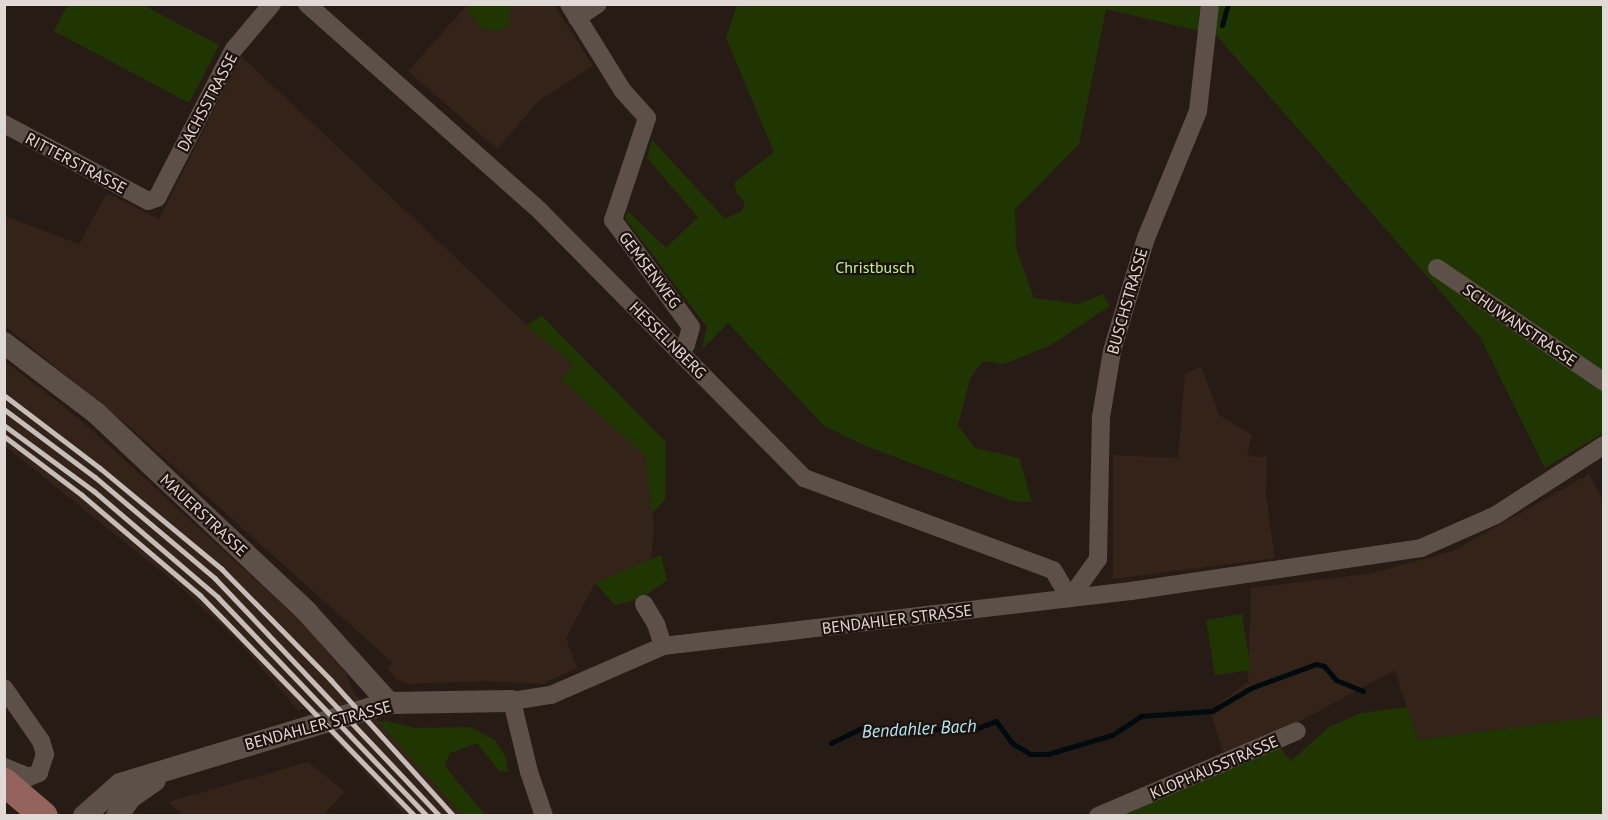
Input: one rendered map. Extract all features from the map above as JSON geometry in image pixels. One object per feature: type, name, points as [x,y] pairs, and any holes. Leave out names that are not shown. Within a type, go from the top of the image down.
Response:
[{"type":"main road","points":[[4,782],[44,816]]},
{"type":"street","name":"DACHSSTRASSE","points":[[148,201],[157,198],[234,49],[273,4]]},
{"type":"street","name":"HESSELNBERG","points":[[307,4],[541,212],[804,478],[1053,570],[1070,598]]},
{"type":"street","points":[[573,11],[598,4]]},
{"type":"street","name":"BUSCHSTRASSE","points":[[1070,598],[1098,559],[1101,417],[1112,351],[1146,238],[1198,111],[1210,4]]},
{"type":"street","name":"GEMSENWEG","points":[[573,11],[623,91],[647,118],[613,220],[691,327],[686,345],[680,351]]},
{"type":"street","name":"RITTERSTRASSE","points":[[4,124],[148,201]]},
{"type":"street","name":"SCHUWANSTRASSE","points":[[1437,268],[1604,382]]},
{"type":"street","name":"MAUERSTRASSE","points":[[4,343],[120,436],[307,612],[389,703]]},
{"type":"street","name":"BENDAHLER STRASSE","points":[[84,816],[120,784],[389,703],[512,701],[551,695],[663,646],[1070,598],[1421,548],[1496,515],[1604,445]]},
{"type":"street","points":[[644,604],[656,624],[663,646]]},
{"type":"street","points":[[4,688],[41,741],[45,754],[39,773],[29,777],[4,767]]},
{"type":"street","points":[[512,701],[529,772],[544,816]]},
{"type":"street","name":"KLOPHAUSSTRASSE","points":[[1098,816],[1298,731]]},
{"type":"street","name":"BENDAHLER STRASSE","points":[[117,816],[131,797],[179,765]]},
{"type":"shaded area","points":[[468,4],[554,5],[593,66],[539,101],[497,149],[408,71]]},
{"type":"shaded area","points":[[241,56],[526,324],[574,365],[561,379],[646,457],[654,528],[651,562],[595,583],[566,638],[577,668],[542,684],[487,681],[410,684],[397,680],[387,669],[392,662],[134,431],[5,326],[5,216],[79,244],[107,193],[159,219]]},
{"type":"shaded area","points":[[5,361],[83,422],[306,626],[346,674],[354,693],[462,815],[404,815],[306,709],[298,710],[238,641],[178,585],[5,446]]},
{"type":"shaded area","points":[[1201,366],[1219,415],[1252,435],[1247,456],[1267,457],[1266,495],[1275,558],[1113,579],[1113,455],[1178,458],[1185,374]]},
{"type":"shaded area","points":[[1589,474],[1603,500],[1603,716],[1417,740],[1395,670],[1280,732],[1224,756],[1210,710],[1248,682],[1251,588],[1373,573],[1453,551]]},
{"type":"shaded area","points":[[308,762],[345,792],[323,815],[184,815],[168,802]]},
{"type":"green space","points":[[68,4],[143,5],[219,45],[189,103],[54,31]]},
{"type":"green space","points":[[472,5],[510,5],[509,25],[500,31],[483,29],[466,8]]},
{"type":"green space","name":"Christbusch","points":[[737,5],[1603,5],[1603,433],[1545,468],[1480,337],[1216,35],[1106,9],[1079,144],[1015,209],[1016,248],[1034,298],[1079,304],[1103,294],[1110,306],[1051,345],[1004,364],[983,361],[970,379],[958,425],[975,448],[1019,458],[1032,502],[1012,501],[866,446],[824,426],[728,323],[702,349],[707,327],[625,218],[628,211],[666,248],[698,217],[647,158],[652,140],[725,219],[742,211],[745,201],[737,195],[734,183],[774,152],[726,38]]},
{"type":"green space","points":[[542,316],[666,442],[665,500],[652,513],[646,457],[561,379],[574,365],[526,325]]},
{"type":"green space","points":[[661,555],[667,580],[641,599],[615,605],[595,583]]},
{"type":"green space","points":[[1242,614],[1251,670],[1215,675],[1206,620]]},
{"type":"green space","points":[[1407,707],[1418,740],[1603,716],[1603,815],[1101,816],[1278,746],[1291,761],[1329,727],[1361,713]]},
{"type":"green space","points":[[387,721],[416,728],[471,727],[495,740],[505,756],[508,772],[499,771],[477,743],[450,753],[445,766],[485,815],[462,815],[379,722]]},
{"type":"waterway","points":[[1222,25],[1228,4]]},
{"type":"waterway","name":"Bendahler Bach","points":[[831,743],[860,729],[975,729],[996,721],[1012,743],[1030,754],[1048,754],[1112,735],[1141,716],[1212,711],[1251,688],[1316,664],[1324,666],[1336,680],[1363,691]]},
{"type":"railway","points":[[4,395],[100,468],[222,569],[331,680],[454,816]]},
{"type":"railway","points":[[4,409],[95,477],[215,578],[440,816]]},
{"type":"railway","points":[[4,425],[94,491],[218,597],[427,816]]},
{"type":"railway","points":[[4,436],[82,495],[200,595],[415,816]]}]
